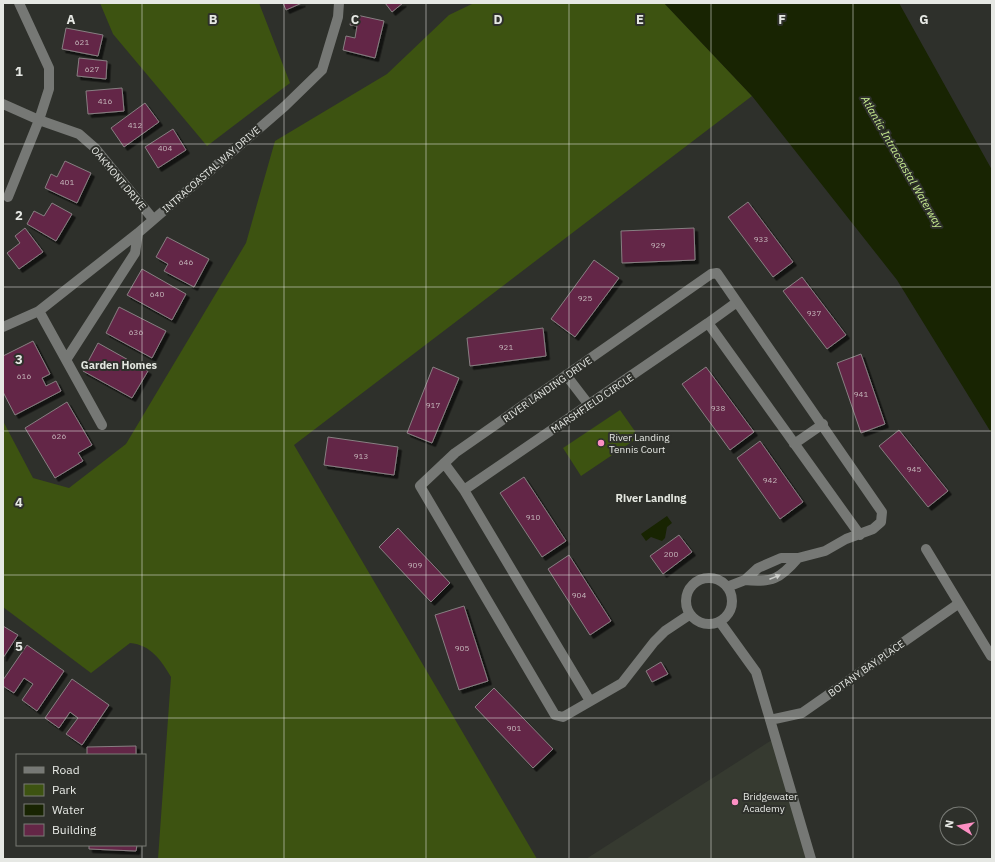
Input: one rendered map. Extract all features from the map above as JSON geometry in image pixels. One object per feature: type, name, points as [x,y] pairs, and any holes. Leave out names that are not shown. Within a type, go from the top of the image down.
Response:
[{"type":"street","points":[[8,197],[39,120],[49,89],[48,68],[19,3]]},
{"type":"street","name":"INTRACOASTAL WAY DRIVE","points":[[3,327],[39,311],[138,233],[285,106],[322,70],[338,17],[340,3]]},
{"type":"street","name":"OAKMONT DRIVE","points":[[3,104],[39,120],[79,134],[95,148],[153,219]]},
{"type":"street","points":[[66,360],[135,253],[138,233]]},
{"type":"street","name":"RIVER LANDING DRIVE","points":[[689,615],[665,631],[654,642],[622,683],[563,717],[556,715],[420,486],[455,453],[711,274],[717,273],[882,512],[881,522],[873,529],[846,539],[826,551],[798,558],[781,558],[758,568],[745,580],[727,587]]},
{"type":"street","name":"MARSHFIELD CIRCLE","points":[[464,490],[737,302]]},
{"type":"street","points":[[39,311],[102,426]]},
{"type":"street","points":[[708,323],[860,535]]},
{"type":"street","points":[[566,375],[589,405]]},
{"type":"street","points":[[794,444],[822,424]]},
{"type":"street","points":[[444,463],[464,490],[590,701]]},
{"type":"street","points":[[926,549],[990,656]]},
{"type":"street","name":"RIVER LANDING DRIVE","points":[[745,580],[763,582],[785,573],[798,558]]},
{"type":"street","points":[[704,578],[716,579],[727,587],[732,600],[732,606],[725,618],[720,622],[706,625],[700,623],[689,615],[686,608],[686,596],[688,590],[698,581],[704,578]]},
{"type":"street","name":"BOTANY BAY PLACE","points":[[770,720],[802,713],[958,604]]},
{"type":"street","points":[[720,622],[756,672],[811,859]]},
{"type":"shaded area","name":"Bridgewater Academy","points":[[775,738],[811,859],[586,859]]},
{"type":"green space","points":[[100,3],[259,3],[290,83],[207,146],[113,34]]},
{"type":"green space","points":[[474,3],[664,3],[752,96],[294,445],[537,859],[158,859],[171,677],[155,654],[144,647],[130,643],[91,673],[3,607],[3,421],[33,478],[69,488],[126,444],[246,243],[275,141],[387,74],[449,15]]},
{"type":"green space","name":"River Landing Tennis Court","points":[[620,410],[639,437],[581,476],[563,448]]},
{"type":"water","name":"Atlantic Intracoastal Waterway","points":[[664,3],[899,3],[992,170],[992,434],[897,280],[752,96]]},
{"type":"water","points":[[667,516],[672,523],[667,527],[665,538],[662,541],[651,537],[646,541],[641,534]]},
{"type":"building","points":[[283,3],[302,3],[286,10]]},
{"type":"building","points":[[385,3],[403,3],[392,12]]},
{"type":"building","points":[[352,14],[384,21],[375,58],[343,50],[346,36],[355,38],[357,26],[350,25]]},
{"type":"building","points":[[66,28],[103,35],[98,56],[62,49]]},
{"type":"building","points":[[79,58],[107,61],[106,79],[77,76]]},
{"type":"building","points":[[122,88],[124,111],[88,114],[86,91]]},
{"type":"building","points":[[145,103],[159,122],[124,147],[111,128]]},
{"type":"building","points":[[173,129],[186,150],[158,168],[145,147]]},
{"type":"building","points":[[65,161],[91,173],[77,203],[45,188],[51,174],[57,177]]},
{"type":"building","points":[[748,202],[793,262],[773,277],[728,217]]},
{"type":"building","points":[[52,203],[72,214],[56,241],[27,224],[34,211],[44,216]]},
{"type":"building","points":[[25,228],[43,252],[19,269],[7,253],[20,243],[15,236]]},
{"type":"building","points":[[694,228],[695,260],[622,263],[621,231]]},
{"type":"building","points":[[167,237],[209,259],[194,287],[164,271],[168,264],[156,257]]},
{"type":"building","points":[[594,260],[619,278],[575,337],[551,319]]},
{"type":"building","points":[[142,269],[186,294],[172,320],[127,295]]},
{"type":"building","points":[[802,277],[846,335],[827,349],[783,291]]},
{"type":"building","points":[[119,307],[166,331],[152,358],[106,333]]},
{"type":"building","points":[[543,328],[546,356],[470,366],[467,338]]},
{"type":"building","points":[[33,341],[50,374],[42,378],[46,386],[56,381],[61,391],[15,415],[3,392],[3,356]]},
{"type":"building","points":[[98,343],[148,371],[132,398],[83,371]]},
{"type":"building","points":[[861,354],[885,424],[861,433],[837,363]]},
{"type":"building","points":[[433,367],[459,378],[432,443],[407,433]]},
{"type":"building","points":[[706,367],[754,432],[730,450],[682,384]]},
{"type":"building","points":[[67,402],[92,445],[78,453],[83,461],[55,478],[25,428]]},
{"type":"building","points":[[899,430],[948,491],[928,507],[879,446]]},
{"type":"building","points":[[328,437],[398,447],[394,475],[324,465]]},
{"type":"building","points":[[760,441],[803,502],[780,519],[737,458]]},
{"type":"building","points":[[524,477],[566,541],[542,557],[500,493]]},
{"type":"building","points":[[398,528],[450,583],[431,602],[379,547]]},
{"type":"building","points":[[679,535],[692,552],[663,574],[650,556]]},
{"type":"building","points":[[569,555],[611,621],[590,635],[548,569]]},
{"type":"building","points":[[464,606],[488,681],[459,690],[435,615]]},
{"type":"building","points":[[3,626],[18,635],[3,658]]},
{"type":"building","points":[[27,645],[64,671],[37,711],[22,700],[33,684],[24,678],[14,693],[3,686],[3,680]]},
{"type":"building","points":[[661,662],[668,674],[652,682],[646,671]]},
{"type":"building","points":[[72,679],[109,705],[82,745],[66,734],[78,718],[70,712],[59,728],[45,718]]},
{"type":"building","points":[[494,688],[553,749],[533,768],[475,707]]},
{"type":"building","points":[[136,746],[136,754],[87,754],[87,747]]},
{"type":"building","points":[[89,846],[137,846],[136,851],[89,849]]},
{"type":"place","name":"River Landing Tennis Court","points":[[601,443]]},
{"type":"place","name":"Bridgewater Academy","points":[[735,802]]},
{"type":"district","name":"Garden Homes","points":[[119,365]]},
{"type":"district","name":"River Landing","points":[[651,498]]}]
